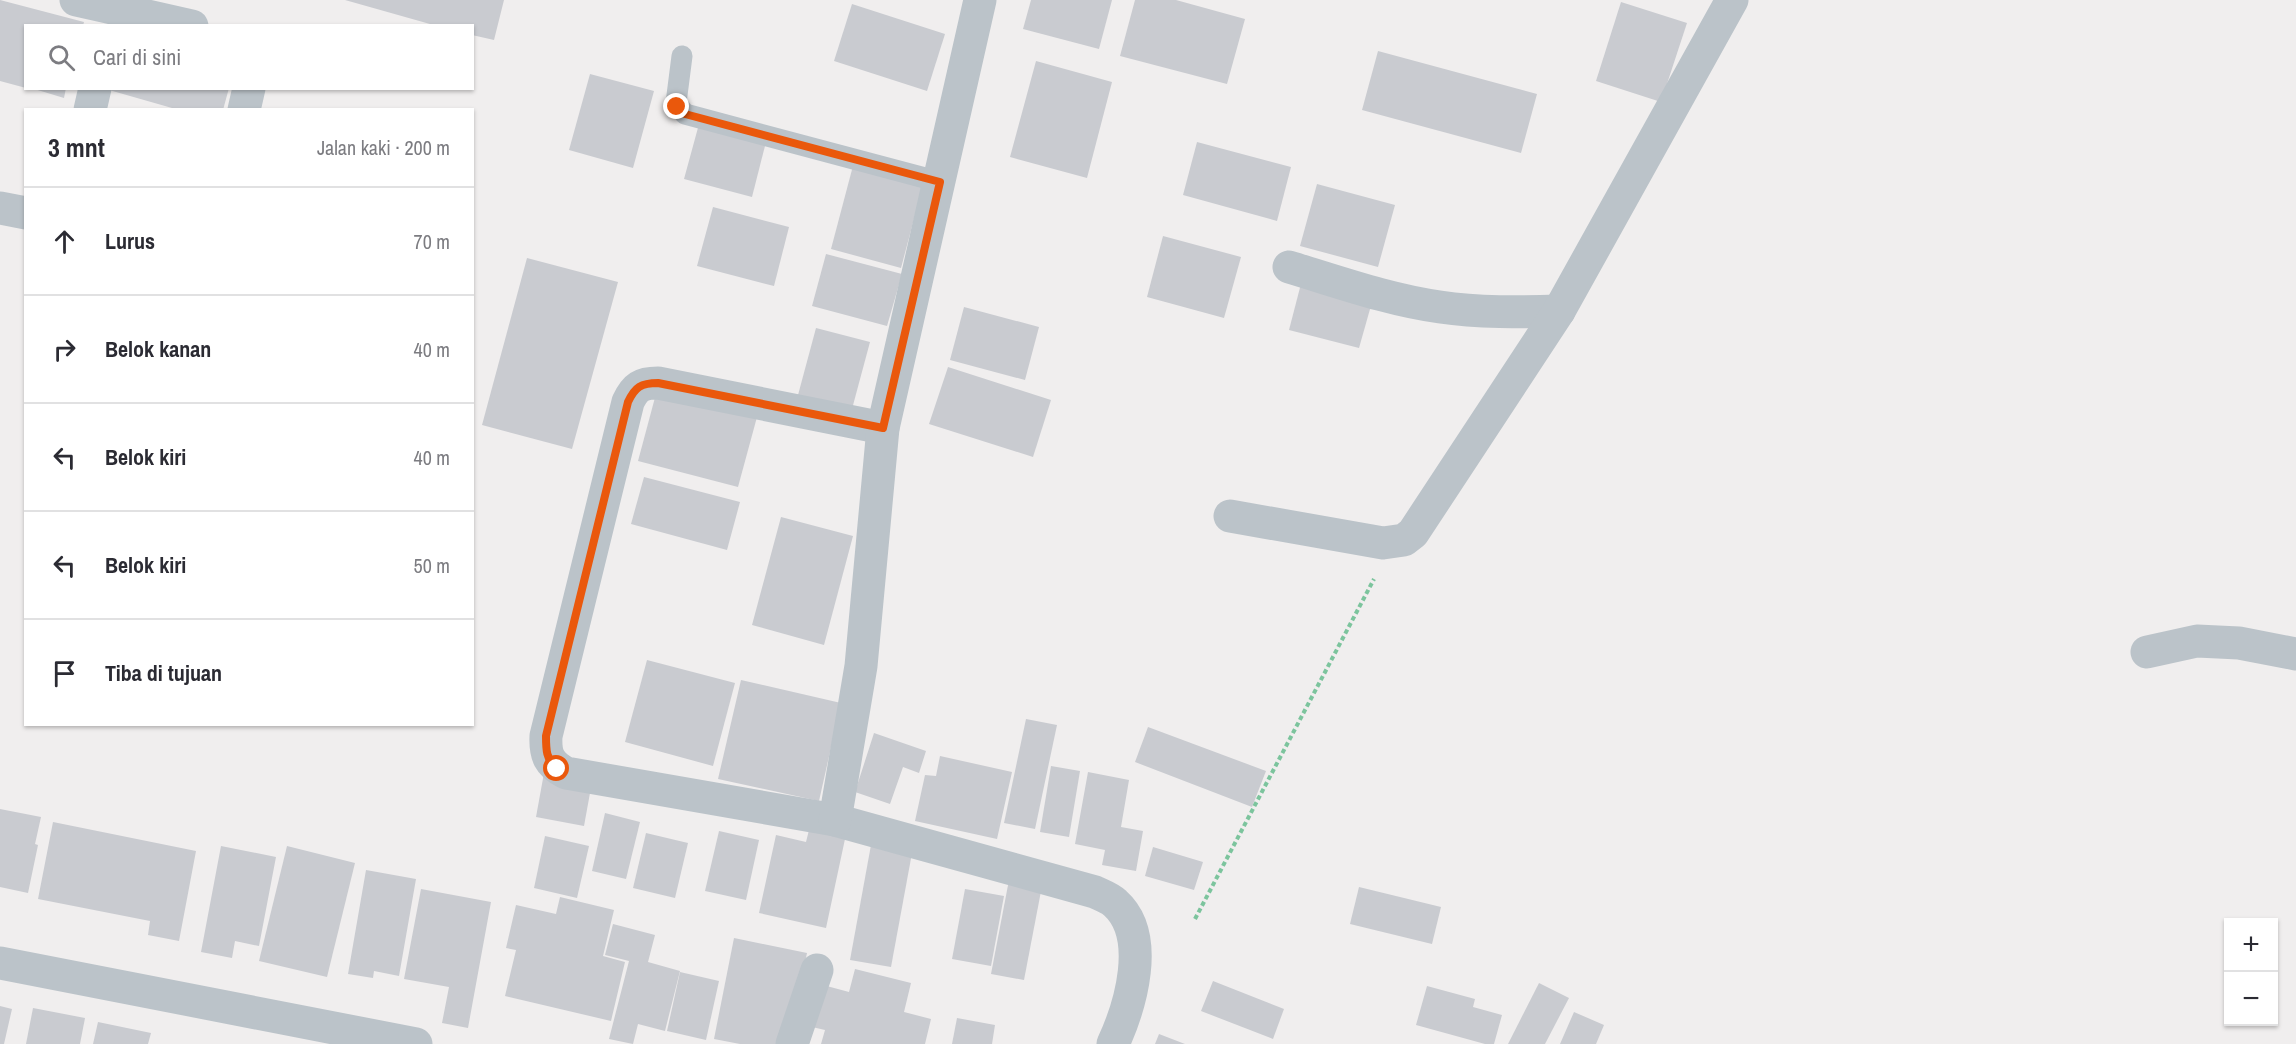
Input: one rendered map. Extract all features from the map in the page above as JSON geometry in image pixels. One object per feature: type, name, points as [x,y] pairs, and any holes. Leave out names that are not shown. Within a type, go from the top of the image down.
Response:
[{"type":"street","points":[[76,0],[111,17],[174,24]]},
{"type":"street","points":[[835,820],[861,666],[883,428],[980,0]]},
{"type":"street","points":[[1230,516],[1393,543],[1413,532],[1559,311],[1732,0]]},
{"type":"street","points":[[90,108],[95,90]]},
{"type":"street","points":[[244,108],[249,90]]},
{"type":"street","points":[[0,208],[24,213]]},
{"type":"street","points":[[1289,267],[1376,293],[1440,307],[1508,312],[1559,311]]},
{"type":"street","points":[[883,428],[658,383],[645,383],[634,389],[628,402],[546,736],[546,750],[550,763],[566,773],[835,820],[1095,892],[1116,903],[1128,922],[1134,947],[1134,981],[1124,1019],[1113,1044]]},
{"type":"street","points":[[2147,652],[2197,641],[2239,643],[2296,654]]},
{"type":"street","points":[[0,963],[416,1044]]},
{"type":"street","points":[[792,1044],[817,970]]},
{"type":"lane","points":[[682,56],[676,103],[685,114],[940,182]]},
{"type":"path","points":[[1195,919],[1393,543]]},
{"type":"building","points":[[0,0],[84,22],[84,24],[24,24],[24,87],[0,81]]},
{"type":"building","points":[[345,0],[504,0],[494,40],[474,35],[474,24],[430,24]]},
{"type":"building","points":[[1031,0],[1112,0],[1099,49],[1023,29]]},
{"type":"building","points":[[1135,0],[1176,0],[1245,19],[1227,84],[1120,56]]},
{"type":"building","points":[[1621,2],[1687,23],[1661,102],[1596,81]]},
{"type":"building","points":[[852,4],[945,34],[927,91],[834,61]]},
{"type":"building","points":[[1378,51],[1537,94],[1521,153],[1362,110]]},
{"type":"building","points":[[1036,61],[1112,82],[1087,178],[1010,157]]},
{"type":"building","points":[[590,74],[654,91],[633,168],[569,150]]},
{"type":"building","points":[[38,90],[66,90],[64,98]]},
{"type":"building","points":[[109,90],[228,90],[224,108],[172,108]]},
{"type":"building","points":[[699,124],[766,142],[752,197],[684,179]]},
{"type":"building","points":[[1197,142],[1291,167],[1277,221],[1183,195]]},
{"type":"building","points":[[854,162],[924,181],[901,268],[831,249]]},
{"type":"building","points":[[1317,184],[1395,205],[1378,267],[1300,246]]},
{"type":"building","points":[[713,207],[789,227],[774,286],[697,266]]},
{"type":"building","points":[[1163,236],[1241,257],[1224,318],[1147,297]]},
{"type":"building","points":[[826,254],[902,274],[887,326],[812,306]]},
{"type":"building","points":[[527,258],[618,282],[572,449],[482,425]]},
{"type":"building","points":[[1303,276],[1374,295],[1359,348],[1289,330]]},
{"type":"building","points":[[964,307],[1039,327],[1025,380],[950,360]]},
{"type":"building","points":[[816,328],[870,342],[852,409],[798,395]]},
{"type":"building","points":[[948,367],[1051,400],[1033,457],[929,424]]},
{"type":"building","points":[[657,390],[757,417],[738,487],[638,461]]},
{"type":"building","points":[[644,477],[740,502],[727,550],[631,524]]},
{"type":"building","points":[[781,517],[853,536],[824,645],[752,625]]},
{"type":"building","points":[[647,660],[735,683],[713,766],[625,742]]},
{"type":"building","points":[[741,680],[841,703],[819,801],[718,779]]},
{"type":"building","points":[[1026,719],[1057,725],[1035,829],[1004,823]]},
{"type":"building","points":[[1148,727],[1266,771],[1252,807],[1135,762]]},
{"type":"building","points":[[874,733],[926,751],[919,773],[903,767],[890,804],[855,792]]},
{"type":"building","points":[[940,756],[1012,772],[997,839],[915,821],[925,775],[936,776]]},
{"type":"building","points":[[1051,766],[1080,771],[1069,837],[1040,832]]},
{"type":"building","points":[[1088,772],[1129,780],[1121,827],[1143,831],[1136,871],[1102,865],[1105,850],[1075,844]]},
{"type":"building","points":[[544,773],[592,782],[584,826],[536,817]]},
{"type":"building","points":[[0,809],[41,817],[28,893],[0,887]]},
{"type":"building","points":[[605,813],[640,822],[626,879],[592,871]]},
{"type":"building","points":[[53,822],[196,851],[179,941],[148,935],[150,921],[38,899]]},
{"type":"building","points":[[809,830],[845,839],[826,928],[759,913],[776,835],[806,842]]},
{"type":"building","points":[[719,831],[759,840],[746,900],[705,891]]},
{"type":"building","points":[[646,833],[688,843],[675,898],[633,888]]},
{"type":"building","points":[[545,836],[589,846],[577,898],[534,888]]},
{"type":"building","points":[[871,845],[912,853],[891,967],[850,960]]},
{"type":"building","points":[[221,846],[276,857],[259,946],[235,941],[232,958],[201,952]]},
{"type":"building","points":[[287,846],[355,863],[327,977],[259,961]]},
{"type":"building","points":[[1153,847],[1203,862],[1194,890],[1145,876]]},
{"type":"building","points":[[366,870],[416,879],[399,976],[374,971],[373,978],[348,974]]},
{"type":"building","points":[[1009,880],[1042,886],[1024,980],[991,974]]},
{"type":"building","points":[[1359,887],[1441,907],[1432,944],[1350,924]]},
{"type":"building","points":[[421,889],[491,902],[468,1028],[442,1023],[449,987],[404,979]]},
{"type":"building","points":[[965,889],[1004,896],[991,966],[952,959]]},
{"type":"building","points":[[560,897],[614,910],[603,956],[625,962],[611,1021],[505,996],[516,950],[506,948],[516,905],[556,914]]},
{"type":"building","points":[[613,924],[655,935],[648,962],[680,971],[665,1031],[638,1024],[633,1044],[609,1039],[629,961],[605,955]]},
{"type":"building","points":[[734,938],[807,953],[788,1044],[740,1044],[714,1039]]},
{"type":"building","points":[[855,969],[911,983],[904,1012],[931,1019],[925,1044],[821,1044],[825,1030],[812,1027],[823,985],[849,992]]},
{"type":"building","points":[[680,972],[719,981],[706,1040],[667,1031]]},
{"type":"building","points":[[1213,981],[1284,1009],[1273,1039],[1201,1011]]},
{"type":"building","points":[[1539,983],[1569,998],[1545,1044],[1508,1044]]},
{"type":"building","points":[[1427,986],[1475,999],[1473,1007],[1502,1015],[1494,1044],[1485,1044],[1416,1025]]},
{"type":"building","points":[[0,1006],[12,1009],[4,1044],[0,1044]]},
{"type":"building","points":[[33,1008],[85,1018],[80,1044],[26,1044]]},
{"type":"building","points":[[1574,1012],[1604,1025],[1596,1044],[1560,1044]]},
{"type":"building","points":[[957,1018],[995,1025],[992,1044],[952,1044]]},
{"type":"building","points":[[98,1022],[151,1033],[148,1044],[93,1044]]},
{"type":"building","points":[[1159,1034],[1185,1044],[1155,1044]]},
{"type":"route","points":[[557,769],[550,763],[546,750],[546,736],[628,402],[634,389],[645,383],[658,383],[883,428],[940,182],[685,114],[677,107]]}]
